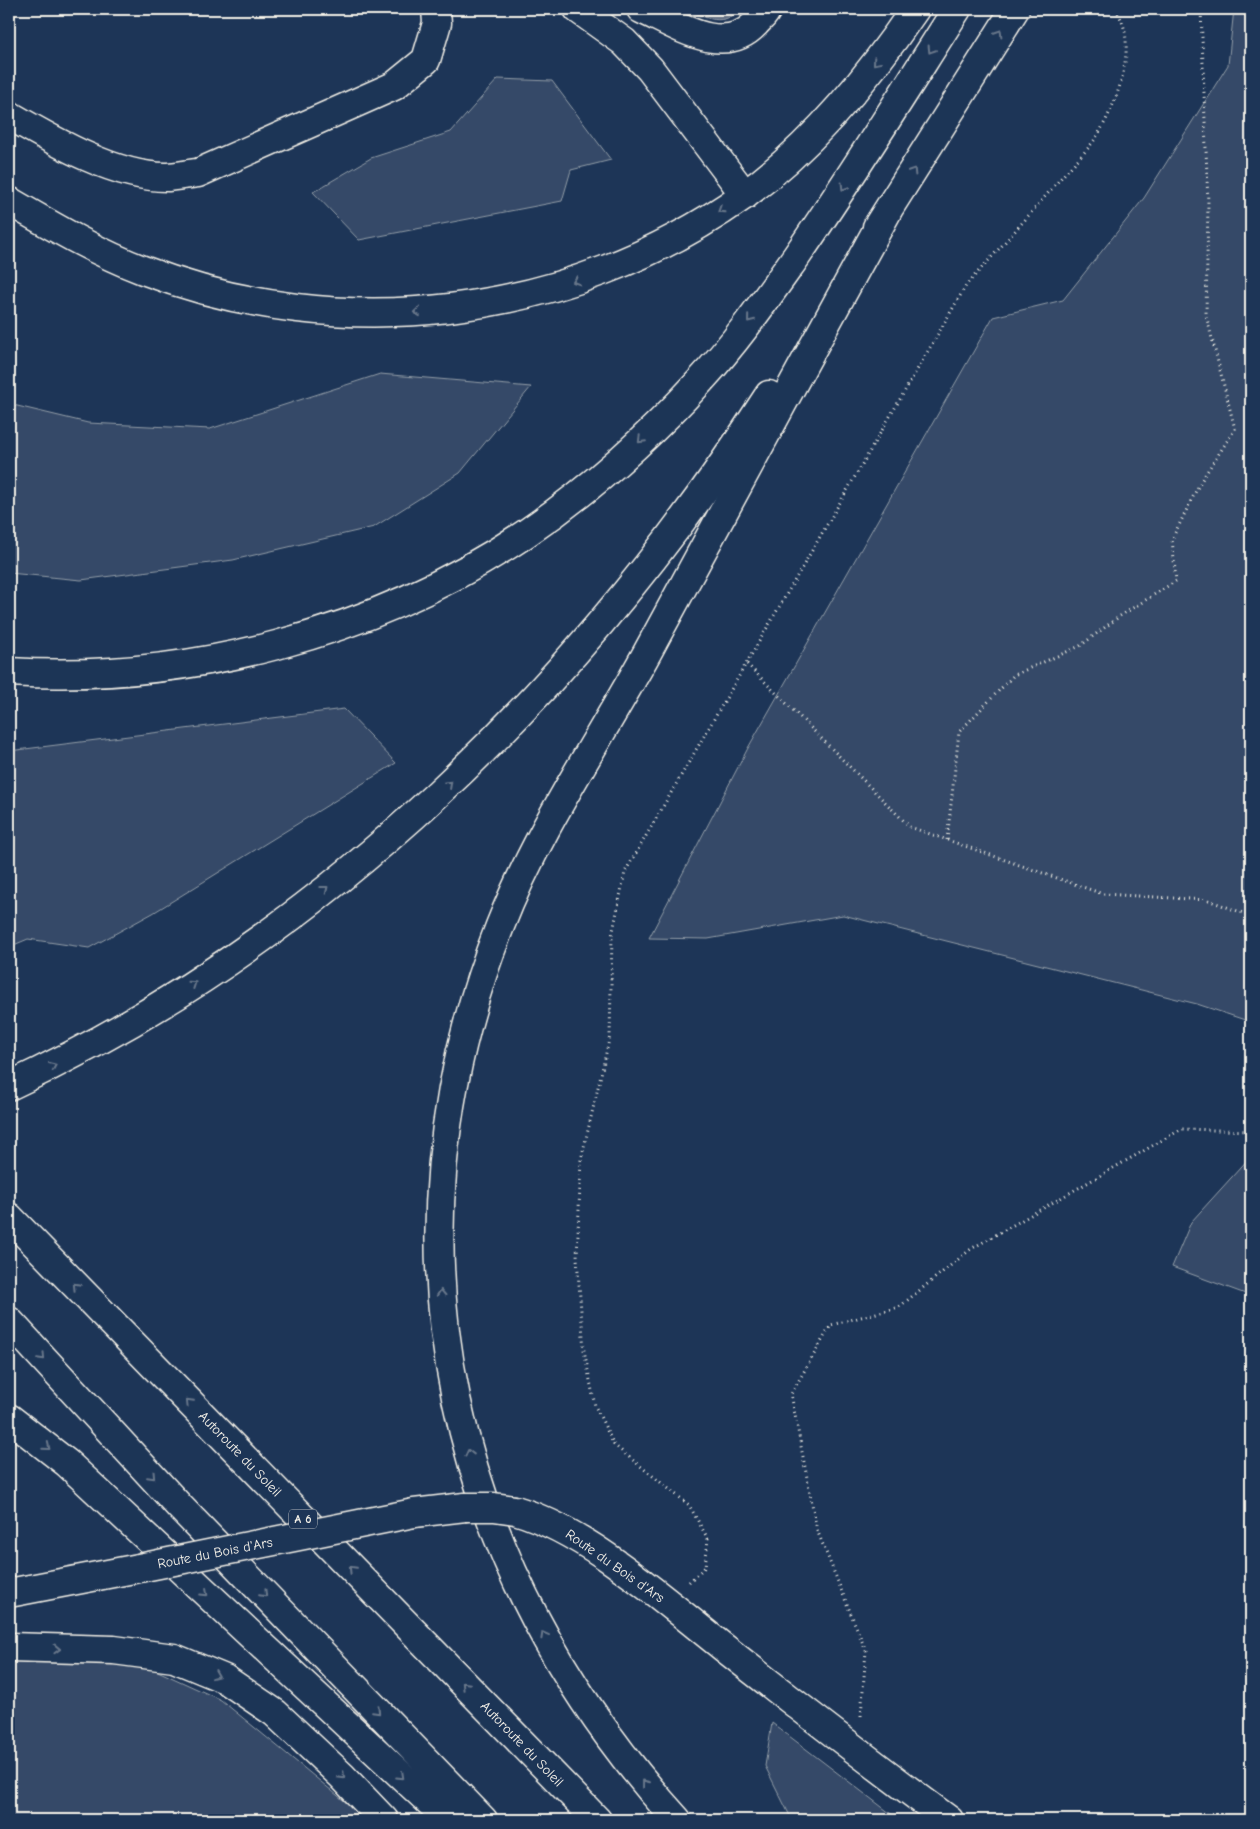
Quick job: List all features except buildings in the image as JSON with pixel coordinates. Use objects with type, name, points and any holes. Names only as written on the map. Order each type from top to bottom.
[{"type":"main road","points":[[9,115],[65,147],[128,171],[166,177],[198,173],[394,86],[426,60],[437,23],[436,9]]},
{"type":"main road","points":[[578,9],[624,42],[650,69],[744,195]]},
{"type":"main road","points":[[642,9],[706,38],[726,38],[748,32],[767,9]]},
{"type":"main road","points":[[9,201],[96,248],[142,269],[186,284],[284,308],[344,312],[406,312],[479,305],[538,293],[584,278],[641,255],[697,226],[744,195],[792,156],[827,120],[888,48],[915,9]]},
{"type":"main road","points":[[9,672],[76,674],[136,670],[251,652],[364,617],[418,593],[524,535],[618,463],[702,379],[765,301],[835,201],[957,9]]},
{"type":"main road","points":[[9,1086],[71,1057],[156,1010],[259,940],[364,859],[451,782],[539,694],[609,614],[682,520],[755,417],[1015,9]]},
{"type":"main road","points":[[677,1820],[596,1720],[557,1660],[529,1608],[500,1547],[476,1477],[452,1374],[442,1310],[439,1218],[448,1119],[462,1042],[483,973],[501,922],[521,880],[571,782],[639,668],[887,212]]},
{"type":"main road","name":"Autoroute du Soleil","points":[[9,1217],[597,1820]]},
{"type":"main road","points":[[9,1321],[180,1507],[483,1820]]},
{"type":"main road","points":[[9,1418],[67,1462],[449,1820]]},
{"type":"main road","name":"Route du Bois d'Ars","points":[[9,1593],[414,1512],[494,1506],[515,1510],[538,1517],[591,1546],[667,1603],[858,1754],[950,1820]]},
{"type":"main road","points":[[9,1647],[114,1650],[174,1658],[225,1679],[275,1713],[342,1776],[384,1820]]},
{"type":"path","points":[[667,1603],[705,1567],[708,1538],[689,1505],[614,1445],[595,1406],[584,1350],[577,1258],[582,1160],[610,1036],[612,936],[625,872],[967,284],[1028,218],[1100,132],[1122,80],[1127,45],[1121,17],[1114,9]]},
{"type":"path","points":[[947,840],[959,732],[1014,675],[1080,646],[1120,616],[1176,582],[1172,539],[1201,480],[1235,429],[1206,314],[1208,204],[1201,9]]},
{"type":"path","points":[[747,664],[910,826],[1103,894],[1208,900],[1251,916]]},
{"type":"path","points":[[858,1754],[866,1651],[817,1530],[791,1394],[831,1325],[899,1307],[971,1249],[1182,1129],[1251,1131]]},
{"type":"shaded area","points":[[687,9],[740,9],[728,18],[715,20]]},
{"type":"shaded area","points":[[1234,9],[1251,9],[1251,1022],[1197,1004],[843,915],[708,939],[649,938],[748,748],[993,317],[1063,300],[1144,198],[1228,65]]},
{"type":"shaded area","points":[[498,79],[552,81],[611,160],[571,170],[562,201],[359,240],[313,192],[371,158],[451,132]]},
{"type":"shaded area","points":[[380,374],[531,387],[460,473],[374,527],[233,560],[81,580],[9,573],[9,404],[88,423],[210,429]]},
{"type":"shaded area","points":[[344,709],[396,763],[153,913],[89,948],[28,939],[9,947],[9,751]]},
{"type":"shaded area","points":[[1251,1156],[1251,1296],[1172,1267],[1191,1222]]},
{"type":"shaded area","points":[[9,1658],[149,1667],[221,1700],[354,1809],[364,1820],[9,1820]]},
{"type":"shaded area","points":[[772,1723],[899,1820],[792,1820],[765,1766]]}]
